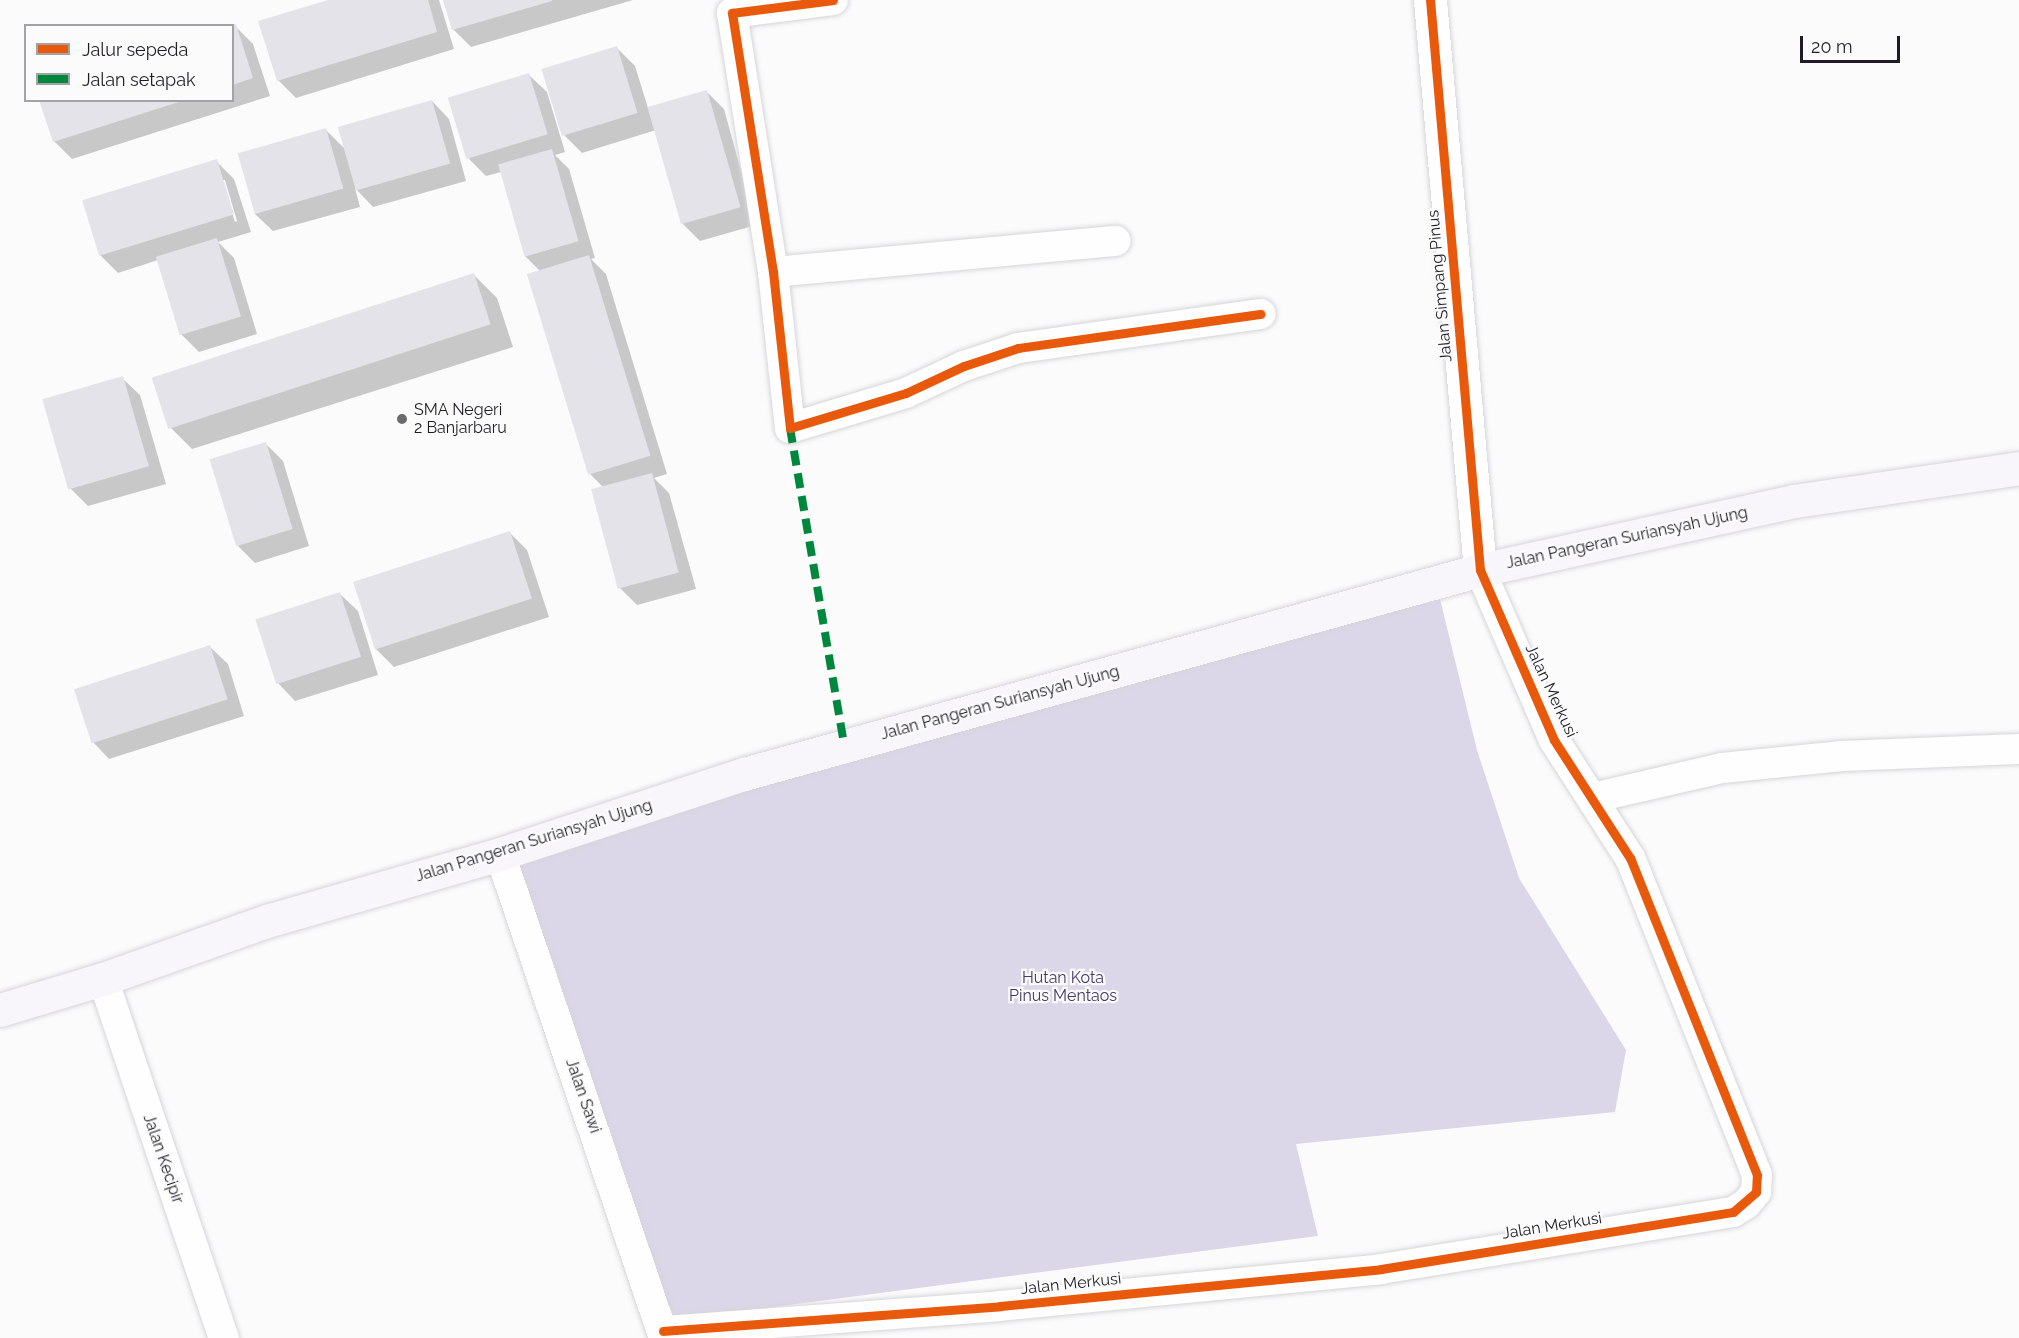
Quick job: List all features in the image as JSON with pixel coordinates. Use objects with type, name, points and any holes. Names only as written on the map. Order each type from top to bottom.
[{"type":"main road","name":"Jalan Pangeran Suriansyah Ujung","points":[[0,1010],[103,979],[270,920],[500,854],[844,745],[1480,570],[1794,501],[2019,468]]},
{"type":"street","points":[[833,0],[732,13],[773,272],[790,428],[906,393],[964,366],[1018,348],[1261,314]]},
{"type":"street","name":"Jalan Simpang Pinus","points":[[1430,0],[1480,570]]},
{"type":"street","points":[[773,272],[1116,241]]},
{"type":"street","name":"Jalan Merkusi","points":[[664,1334],[1000,1306],[1380,1269],[1733,1212],[1746,1204],[1756,1192],[1757,1175],[1630,858],[1554,740],[1480,570]]},
{"type":"street","points":[[1592,798],[1722,768],[1842,756],[2019,749]]},
{"type":"street","name":"Jalan Sawi","points":[[500,854],[664,1334]]},
{"type":"street","name":"Jalan Kecipir","points":[[103,979],[224,1338]]},
{"type":"green space","name":"Hutan Kota Pinus Mentaos","points":[[1440,599],[1477,750],[1519,878],[1626,1050],[1615,1112],[1296,1144],[1318,1236],[666,1321],[512,863],[846,756]]},
{"type":"building","points":[[328,0],[428,0],[437,32],[277,81],[258,21]]},
{"type":"building","points":[[443,0],[552,0],[552,1],[452,30]]},
{"type":"building","points":[[234,24],[236,24],[253,78],[234,84]]},
{"type":"building","points":[[617,46],[637,113],[562,136],[541,69]]},
{"type":"building","points":[[529,73],[548,134],[466,159],[448,98]]},
{"type":"building","points":[[707,90],[741,207],[681,224],[647,107]]},
{"type":"building","points":[[432,100],[450,163],[356,190],[338,127]]},
{"type":"building","points":[[40,102],[179,102],[53,142]]},
{"type":"building","points":[[326,128],[343,189],[255,214],[238,153]]},
{"type":"building","points":[[552,149],[578,241],[525,257],[498,164]]},
{"type":"building","points":[[217,159],[234,214],[99,256],[82,200]]},
{"type":"building","points":[[217,238],[241,316],[180,335],[156,257]]},
{"type":"building","points":[[589,255],[650,456],[588,475],[527,274]]},
{"type":"building","points":[[474,273],[491,324],[168,429],[152,378]]},
{"type":"building","points":[[123,376],[149,466],[68,490],[42,399]]},
{"type":"building","points":[[266,442],[293,529],[236,546],[210,459]]},
{"type":"building","points":[[652,473],[679,572],[618,589],[591,489]]},
{"type":"building","points":[[510,531],[532,599],[375,650],[353,582]]},
{"type":"building","points":[[340,592],[361,657],[276,684],[255,620]]},
{"type":"building","points":[[210,645],[228,699],[92,743],[74,689]]},
{"type":"marked path","points":[[790,428],[844,745]]},
{"type":"cycle path","points":[[833,0],[732,13],[773,272],[790,428],[906,393],[964,366],[1018,348],[1261,314]]},
{"type":"cycle path","points":[[663,1331],[1000,1306],[1381,1269],[1733,1212],[1756,1192],[1757,1175],[1630,858],[1554,740],[1480,570],[1430,0]]},
{"type":"place","name":"SMA Negeri 2 Banjarbaru","points":[[402,419]]}]
